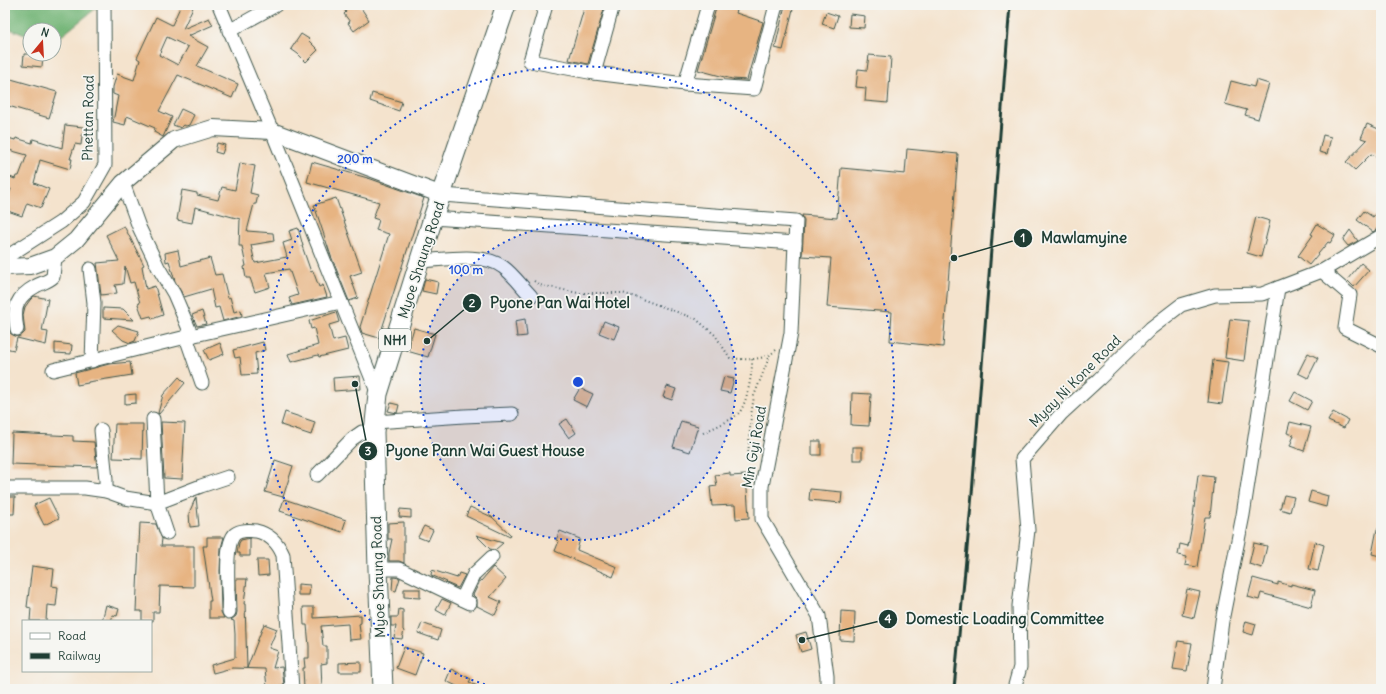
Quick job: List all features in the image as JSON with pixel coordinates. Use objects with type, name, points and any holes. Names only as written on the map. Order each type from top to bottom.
[{"type":"highway","name":"Myoe Shaung Road","points":[[383,689],[378,569],[375,427],[378,394],[433,218],[506,5]]},
{"type":"main road","points":[[5,267],[30,266],[55,256],[76,240],[123,183],[174,140],[213,128],[272,131],[442,195]]},
{"type":"street","name":"Phettan Road","points":[[5,258],[61,222],[84,202],[105,165],[104,5]]},
{"type":"street","points":[[219,5],[272,131],[378,394]]},
{"type":"street","points":[[229,31],[276,5]]},
{"type":"street","points":[[546,5],[530,61],[594,73],[685,84],[754,89],[776,5]]},
{"type":"street","points":[[594,73],[613,5]]},
{"type":"street","points":[[685,84],[708,5]]},
{"type":"street","points":[[123,183],[139,227],[158,267],[174,294],[189,337],[202,383]]},
{"type":"street","name":"Min Gyi Road","points":[[442,195],[796,220],[791,333],[762,486],[762,519],[819,616],[828,676],[827,689]]},
{"type":"street","points":[[433,218],[795,243]]},
{"type":"street","name":"Myay Ni Kone Road","points":[[1014,689],[1020,667],[1019,606],[1028,530],[1022,459],[1061,414],[1151,328],[1181,304],[1215,295],[1262,294],[1322,271],[1381,236]]},
{"type":"street","points":[[17,329],[15,316],[17,302],[27,292],[53,276],[55,256]]},
{"type":"street","points":[[420,261],[472,258],[490,260],[503,267],[531,296]]},
{"type":"street","points":[[90,269],[94,303],[92,361]]},
{"type":"street","points":[[1322,271],[1350,295],[1345,328],[1381,346]]},
{"type":"street","points":[[1213,689],[1222,621],[1243,515],[1278,288]]},
{"type":"street","points":[[53,370],[341,302]]},
{"type":"street","points":[[317,475],[352,439],[362,432],[375,427],[464,416],[512,414]]},
{"type":"street","points":[[153,419],[157,503],[167,533]]},
{"type":"street","points":[[101,430],[106,491]]},
{"type":"street","points":[[5,488],[85,488],[106,491],[125,498],[157,503],[228,477]]},
{"type":"street","points":[[229,612],[228,563],[232,540],[235,534],[239,532],[245,530],[256,531],[275,542],[283,554],[292,689]]},
{"type":"street","points":[[378,569],[399,569],[466,601],[474,574],[492,557]]},
{"type":"path","points":[[530,280],[540,285],[578,293],[622,293],[639,298],[696,319],[715,335],[730,358],[747,360],[770,355]]},
{"type":"path","points":[[748,456],[754,396],[770,355],[791,333]]},
{"type":"path","points":[[703,432],[722,424],[739,412],[748,390],[753,365],[752,359]]},
{"type":"green space","points":[[5,5],[100,5],[62,36],[62,22],[22,22],[22,34],[5,27]]},
{"type":"building","points":[[181,5],[194,5],[183,29],[209,18],[213,25],[188,36],[208,47],[197,66],[238,84],[232,98],[178,75],[159,111],[172,117],[163,137],[154,132],[155,128],[127,116],[125,125],[113,122],[118,96],[113,94],[113,87],[117,74],[134,80],[140,60],[137,58],[156,17],[172,25]],"holes":[[[167,37],[188,47],[178,65],[159,55]]]},
{"type":"building","points":[[341,5],[359,5],[369,20],[354,31],[348,23],[350,22],[344,14],[346,12]]},
{"type":"building","points":[[585,5],[604,9],[588,64],[569,60]]},
{"type":"building","points":[[717,5],[739,5],[736,13],[763,22],[747,80],[732,79],[698,70]]},
{"type":"building","points":[[785,5],[794,5],[783,50],[775,48]]},
{"type":"building","points":[[826,12],[838,16],[834,28],[822,24]]},
{"type":"building","points":[[850,14],[865,16],[864,28],[849,27]]},
{"type":"building","points":[[301,34],[309,39],[308,40],[318,50],[306,62],[291,49]]},
{"type":"building","points":[[869,55],[891,57],[888,103],[865,101],[866,88],[856,87],[858,69],[867,70]]},
{"type":"building","points":[[23,62],[42,62],[42,67],[23,65]]},
{"type":"building","points":[[11,79],[57,92],[49,118],[5,105]]},
{"type":"building","points":[[1256,80],[1269,84],[1258,119],[1245,115],[1247,110],[1225,104],[1231,81],[1254,87]]},
{"type":"building","points":[[372,93],[402,102],[399,111],[370,101]]},
{"type":"building","points":[[181,109],[194,115],[189,125],[184,125],[181,128],[173,125]]},
{"type":"building","points":[[1367,124],[1381,130],[1381,158],[1371,154],[1355,170],[1346,162],[1367,140],[1361,138]]},
{"type":"building","points":[[65,125],[83,127],[81,145],[75,144],[70,159],[72,159],[70,169],[40,160],[34,183],[49,189],[41,208],[27,203],[22,216],[5,210],[5,204],[11,189],[5,187],[5,175],[15,179],[16,176],[19,176],[27,155],[5,149],[5,137],[15,140],[16,138],[32,143],[33,139],[62,148]]},
{"type":"building","points":[[1323,135],[1331,137],[1327,154],[1319,152]]},
{"type":"building","points":[[217,143],[225,145],[222,154],[215,152]]},
{"type":"building","points":[[907,149],[958,154],[943,347],[890,341],[892,312],[827,307],[831,258],[802,256],[804,221],[802,215],[837,218],[841,168],[905,174]]},
{"type":"building","points":[[312,162],[371,179],[424,198],[379,338],[362,333],[360,327],[389,234],[376,230],[379,220],[373,218],[379,202],[307,182]]},
{"type":"building","points":[[240,163],[255,166],[250,193],[258,195],[247,231],[273,233],[274,241],[251,245],[255,263],[287,257],[283,243],[292,240],[289,231],[298,228],[302,246],[311,272],[313,271],[319,287],[323,285],[327,297],[292,305],[289,298],[298,295],[289,269],[266,273],[270,287],[255,292],[250,278],[246,278],[244,267],[246,266],[242,246],[239,246],[240,219],[195,207],[192,223],[177,220],[182,190],[218,200],[222,187],[235,190]]},
{"type":"building","points":[[336,198],[362,272],[350,276],[358,298],[349,301],[331,256],[314,205]]},
{"type":"building","points":[[1381,206],[1381,223],[1373,232],[1357,220],[1364,211],[1373,217]]},
{"type":"building","points":[[1256,217],[1270,221],[1261,257],[1247,253]]},
{"type":"building","points":[[1317,224],[1335,235],[1330,243],[1328,242],[1309,265],[1298,256],[1313,235],[1311,234]]},
{"type":"building","points":[[124,226],[144,265],[142,266],[146,289],[155,286],[163,315],[152,319],[151,316],[143,318],[138,304],[140,303],[134,282],[130,283],[125,266],[123,284],[115,285],[117,293],[101,295],[97,263],[119,261],[106,235]]},
{"type":"building","points":[[1350,230],[1358,241],[1348,246],[1343,240]]},
{"type":"building","points":[[178,250],[181,266],[210,258],[215,275],[222,274],[228,298],[230,297],[234,312],[241,310],[242,316],[223,321],[219,307],[215,308],[211,289],[184,297],[175,281],[169,261],[166,262],[165,253]]},
{"type":"building","points":[[1361,263],[1369,270],[1354,287],[1347,280]]},
{"type":"building","points":[[425,279],[438,282],[436,294],[422,291]]},
{"type":"building","points":[[34,296],[48,299],[42,331],[48,332],[46,345],[17,338],[14,350],[5,348],[5,301],[10,302],[7,314],[9,331],[11,334],[18,337],[25,332],[23,315],[25,307]]},
{"type":"building","points":[[103,308],[123,309],[134,320],[103,318]]},
{"type":"building","points":[[202,311],[206,324],[197,326],[192,315]]},
{"type":"building","points":[[336,312],[339,322],[329,325],[333,341],[345,338],[348,350],[319,357],[318,355],[291,362],[288,354],[318,345],[314,328],[311,329],[309,321]]},
{"type":"building","points":[[525,319],[527,336],[517,337],[515,321]]},
{"type":"building","points":[[1230,319],[1249,321],[1244,361],[1225,358]]},
{"type":"building","points":[[604,321],[619,327],[614,339],[599,333]]},
{"type":"building","points":[[118,325],[139,331],[135,341],[130,343],[123,340],[112,330]]},
{"type":"building","points":[[414,328],[435,334],[428,357],[407,351]]},
{"type":"building","points":[[263,342],[265,350],[255,353],[257,374],[242,375],[240,357],[235,358],[233,350]]},
{"type":"building","points":[[55,343],[72,345],[71,354],[55,353]]},
{"type":"building","points":[[220,343],[224,354],[209,360],[204,350]]},
{"type":"building","points":[[1308,353],[1318,358],[1308,378],[1298,373]]},
{"type":"building","points":[[1213,360],[1228,362],[1222,404],[1208,402]]},
{"type":"building","points":[[130,362],[132,375],[77,385],[75,373],[109,364]]},
{"type":"building","points":[[360,376],[361,389],[334,391],[333,378]]},
{"type":"building","points":[[179,377],[185,383],[159,414],[163,395]]},
{"type":"building","points":[[724,377],[734,379],[730,393],[720,391]]},
{"type":"building","points":[[667,386],[676,389],[672,400],[663,397]]},
{"type":"building","points":[[580,388],[593,394],[587,407],[573,400]]},
{"type":"building","points":[[1295,392],[1312,401],[1307,410],[1290,401]]},
{"type":"building","points":[[852,393],[871,394],[869,426],[851,425]]},
{"type":"building","points":[[136,394],[136,403],[125,404],[125,395]]},
{"type":"building","points":[[391,403],[399,405],[397,413],[388,411]]},
{"type":"building","points":[[285,412],[315,422],[311,435],[281,425]]},
{"type":"building","points":[[1333,412],[1348,420],[1344,428],[1328,421]]},
{"type":"building","points":[[567,419],[576,433],[569,438],[559,424]]},
{"type":"building","points":[[681,421],[698,426],[690,452],[673,447]]},
{"type":"building","points":[[161,422],[185,423],[182,479],[164,478]]},
{"type":"building","points":[[1290,422],[1311,427],[1304,451],[1290,446],[1294,435],[1287,433]]},
{"type":"building","points":[[115,424],[143,424],[142,459],[113,458]]},
{"type":"building","points":[[12,433],[73,436],[73,441],[94,442],[97,467],[11,464]]},
{"type":"building","points":[[812,441],[821,441],[821,455],[812,455]]},
{"type":"building","points":[[853,447],[862,447],[862,460],[853,460]]},
{"type":"building","points":[[275,460],[293,466],[283,497],[265,492]]},
{"type":"building","points":[[730,473],[730,476],[746,475],[749,518],[736,519],[735,505],[712,506],[710,487],[717,486],[715,475]]},
{"type":"building","points":[[1198,475],[1214,477],[1210,517],[1205,517],[1197,567],[1185,565],[1187,557],[1178,555],[1180,544],[1188,546]]},
{"type":"building","points":[[810,489],[842,492],[841,503],[809,500]]},
{"type":"building","points":[[1311,491],[1328,496],[1326,507],[1308,502]]},
{"type":"building","points":[[1284,495],[1294,497],[1290,512],[1280,509]]},
{"type":"building","points":[[5,497],[15,497],[14,514],[5,514]]},
{"type":"building","points":[[196,497],[199,526],[190,527],[189,513]]},
{"type":"building","points":[[49,498],[59,518],[44,525],[34,505]]},
{"type":"building","points":[[284,499],[346,520],[342,532],[280,511]]},
{"type":"building","points":[[470,507],[492,517],[511,535],[510,537],[466,516]]},
{"type":"building","points":[[400,509],[411,510],[411,518],[399,517]]},
{"type":"building","points":[[404,522],[404,563],[399,561],[389,561],[392,539],[388,539],[388,523]]},
{"type":"building","points":[[140,523],[156,524],[162,539],[161,546],[194,546],[194,587],[160,586],[159,612],[153,612],[153,621],[142,620],[142,611],[136,611]]},
{"type":"building","points":[[424,526],[433,530],[428,541],[418,537]]},
{"type":"building","points":[[1377,529],[1381,529],[1380,556],[1372,554]]},
{"type":"building","points":[[560,531],[580,539],[577,550],[617,567],[613,577],[555,551],[559,541],[556,540]]},
{"type":"building","points":[[476,535],[503,543],[495,550],[490,549]]},
{"type":"building","points":[[207,537],[224,537],[221,548],[220,571],[221,612],[224,618],[209,618],[209,601],[211,601],[203,546],[207,546]]},
{"type":"building","points":[[250,538],[250,556],[240,556],[240,553],[237,553],[239,543],[241,540]]},
{"type":"building","points":[[1315,542],[1324,545],[1318,571],[1309,569]]},
{"type":"building","points":[[1254,543],[1267,546],[1262,568],[1249,564]]},
{"type":"building","points":[[257,560],[268,560],[269,575],[258,576]]},
{"type":"building","points":[[32,566],[54,569],[52,586],[58,587],[56,606],[47,605],[46,620],[30,620],[31,608],[27,607]]},
{"type":"building","points":[[493,567],[506,579],[490,597],[501,602],[495,615],[477,606],[477,599],[473,595],[480,581]]},
{"type":"building","points":[[432,570],[457,578],[459,573],[465,575],[458,588],[431,575]]},
{"type":"building","points":[[393,577],[400,578],[396,591],[392,590]]},
{"type":"building","points":[[1253,578],[1278,585],[1278,582],[1315,590],[1311,607],[1261,593],[1259,600],[1248,597]]},
{"type":"building","points":[[236,579],[247,579],[244,604],[247,668],[264,624],[277,629],[269,648],[278,651],[273,668],[282,667],[284,685],[267,687],[265,669],[232,668],[213,673],[211,665],[235,658],[234,621],[231,620],[236,616],[237,612]]},
{"type":"building","points":[[298,584],[310,585],[309,595],[298,595]]},
{"type":"building","points":[[404,589],[420,589],[420,598],[404,597]]},
{"type":"building","points":[[1187,589],[1200,592],[1194,618],[1182,615]]},
{"type":"building","points":[[442,599],[451,603],[445,615],[436,610]]},
{"type":"building","points":[[106,605],[119,609],[117,616],[113,615],[111,620],[102,620]]},
{"type":"building","points":[[303,607],[314,607],[314,618],[361,615],[361,623],[359,624],[361,639],[349,640],[348,624],[321,626],[323,646],[327,646],[327,663],[321,664],[322,689],[304,689],[304,658],[309,658],[309,646],[307,625],[304,625]]},
{"type":"building","points":[[399,609],[403,610],[404,631],[402,639],[394,638],[396,626],[391,626],[391,617],[398,617]]},
{"type":"building","points":[[841,611],[855,612],[854,641],[840,640]]},
{"type":"building","points":[[1246,621],[1256,624],[1253,635],[1243,632]]},
{"type":"building","points":[[422,623],[441,630],[438,640],[418,633]]},
{"type":"building","points":[[806,632],[811,649],[801,652],[796,635]]},
{"type":"building","points":[[1178,641],[1192,643],[1187,671],[1173,669]]},
{"type":"building","points":[[404,647],[423,653],[415,675],[396,668]]},
{"type":"building","points":[[361,662],[361,672],[339,672],[339,663]]},
{"type":"building","points":[[451,669],[471,679],[469,682],[483,689],[463,689],[446,681]]},
{"type":"railway","points":[[954,689],[972,494],[1010,5]]},
{"type":"place","name":"Mawlamyine","points":[[954,258]]},
{"type":"place","name":"Pyone Pan Wai Hotel","points":[[427,341]]},
{"type":"place","name":"Pyone Pann Wai Guest House","points":[[355,384]]},
{"type":"place","name":"Domestic Loading Committee","points":[[802,640]]}]
